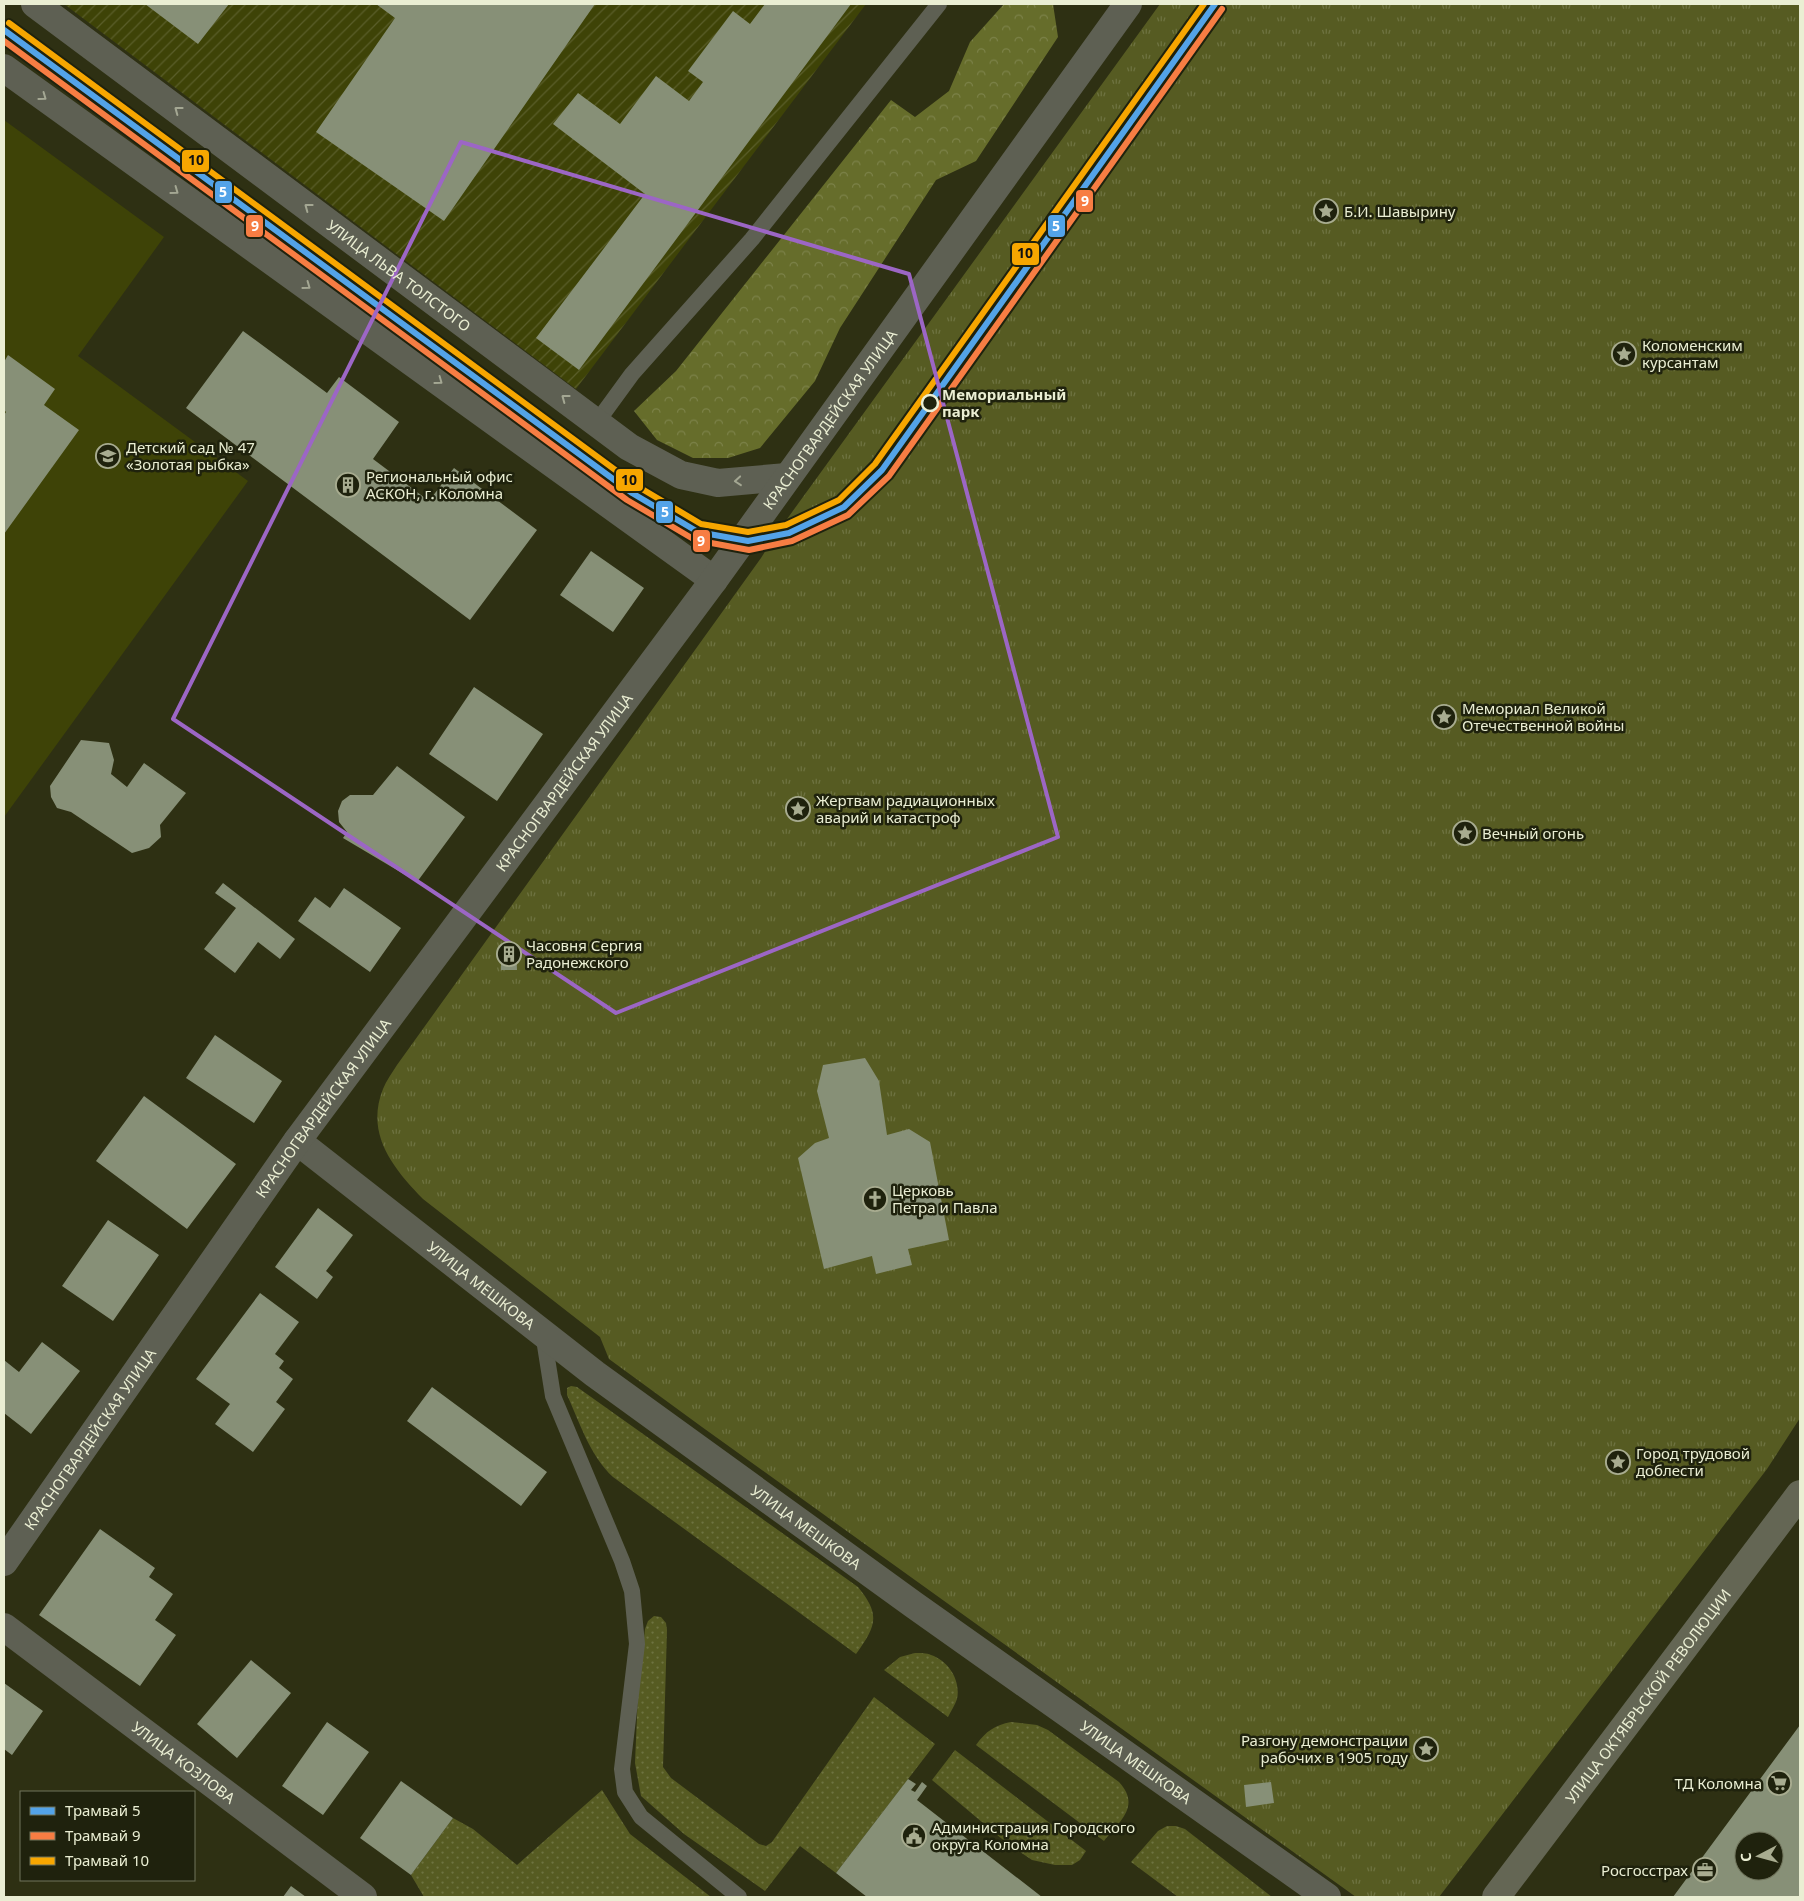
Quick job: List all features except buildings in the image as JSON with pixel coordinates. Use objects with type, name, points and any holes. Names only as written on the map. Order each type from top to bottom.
[{"type":"main road","name":"УЛИЦА ОКТЯБРЬСКОЙ РЕВОЛЮЦИИ","points":[[1496,1897],[1800,1494]]},
{"type":"street","name":"УЛИЦА ЛЬВА ТОЛСТОГО","points":[[35,4],[629,447],[681,475],[718,483],[786,477]]},
{"type":"street","name":"КРАСНОГВАРДЕЙСКАЯ УЛИЦА","points":[[4,1562],[297,1141],[714,580],[786,477],[1128,4]]},
{"type":"street","points":[[4,68],[714,580]]},
{"type":"street","name":"УЛИЦА МЕШКОВА","points":[[297,1141],[603,1380],[914,1605],[1327,1897]]},
{"type":"street","name":"УЛИЦА КОЗЛОВА","points":[[4,1627],[362,1897]]},
{"type":"lane","points":[[597,422],[632,374],[752,239],[939,4]]},
{"type":"lane","points":[[543,1333],[553,1396],[622,1561],[632,1591],[637,1644],[622,1769],[625,1792],[641,1817],[739,1897]]},
{"type":"highlighted area","points":[[461,142],[909,274],[1058,837],[616,1013],[173,719]]},
{"type":"shaded area","points":[[64,4],[866,4],[576,389]]},
{"type":"shaded area","name":"Детский сад № 47 «Золотая рыбка»","points":[[4,120],[164,237],[78,356],[248,481],[4,817]]},
{"type":"green space","points":[[1004,4],[1053,4],[1058,37],[976,161],[936,180],[840,328],[815,381],[760,448],[728,458],[693,458],[657,440],[634,411],[676,371],[891,100],[915,117],[949,91],[970,42]]},
{"type":"green space","name":"Мемориальный парк","points":[[1160,4],[1800,4],[1800,1418],[1767,1469],[1439,1897],[1356,1897],[702,1427],[609,1359],[600,1337],[423,1199],[392,1162],[385,1149],[377,1121],[378,1105],[383,1089],[397,1065],[761,558],[774,537]]},
{"type":"green space","points":[[571,1386],[577,1387],[858,1587],[870,1605],[873,1620],[868,1636],[856,1654],[613,1477],[598,1459],[581,1428],[567,1395],[567,1388]]},
{"type":"green space","points":[[654,1616],[661,1617],[666,1623],[667,1630],[663,1767],[671,1778],[759,1844],[766,1846],[772,1842],[874,1697],[935,1744],[836,1873],[800,1846],[765,1891],[684,1834],[641,1796],[635,1763],[638,1692],[645,1629],[648,1621]]},
{"type":"green space","points":[[915,1653],[928,1654],[937,1658],[952,1672],[958,1692],[957,1699],[948,1717],[884,1670],[900,1657]]},
{"type":"green space","points":[[1011,1722],[1037,1725],[1048,1730],[1119,1782],[1128,1799],[1128,1806],[1122,1820],[1104,1841],[976,1745],[991,1729]]},
{"type":"green space","points":[[955,1750],[1086,1851],[1080,1860],[1072,1865],[1055,1865],[1032,1860],[1008,1844],[932,1780]]},
{"type":"green space","points":[[602,1790],[630,1834],[711,1897],[424,1897],[411,1875],[453,1818],[473,1829],[517,1865]]},
{"type":"green space","points":[[1167,1826],[1185,1829],[1272,1897],[1178,1897],[1131,1862],[1158,1831]]},
{"type":"tram line","name":"10","points":[[9,23],[637,486],[701,524],[748,532],[786,525],[839,500],[875,464],[1204,4]]},
{"type":"tram line","name":"5","points":[[4,30],[632,493],[698,532],[748,541],[789,533],[844,507],[882,470],[1215,4]]},
{"type":"tram line","name":"9","points":[[4,41],[627,500],[695,540],[749,550],[792,541],[848,515],[889,476],[1222,9]]},
{"type":"place","name":"Б.И. Шавырину","points":[[1326,211]]},
{"type":"place","name":"Коломенским курсантам","points":[[1624,354]]},
{"type":"place","name":"Мемориальный парк","points":[[930,403]]},
{"type":"place","name":"Детский сад № 47 «Золотая рыбка»","points":[[108,456]]},
{"type":"place","name":"Региональный офис АСКОН, г. Коломна","points":[[348,485]]},
{"type":"place","name":"Мемориал Великой Отечественной войны","points":[[1444,717]]},
{"type":"place","name":"Жертвам радиационных аварий и катастроф","points":[[798,809]]},
{"type":"place","name":"Вечный огонь","points":[[1465,833]]},
{"type":"place","name":"Часовня Сергия Радонежского","points":[[509,954]]},
{"type":"place","name":"Церковь Петра и Павла","points":[[875,1199]]},
{"type":"place","name":"Город трудовой доблести","points":[[1618,1462]]},
{"type":"place","name":"Разгону демонстрации рабочих в 1905 году","points":[[1426,1749]]},
{"type":"place","name":"ТД Коломна","points":[[1779,1783]]},
{"type":"place","name":"Администрация Городского округа Коломна","points":[[914,1836]]},
{"type":"place","name":"Росгосстрах","points":[[1705,1870]]}]
